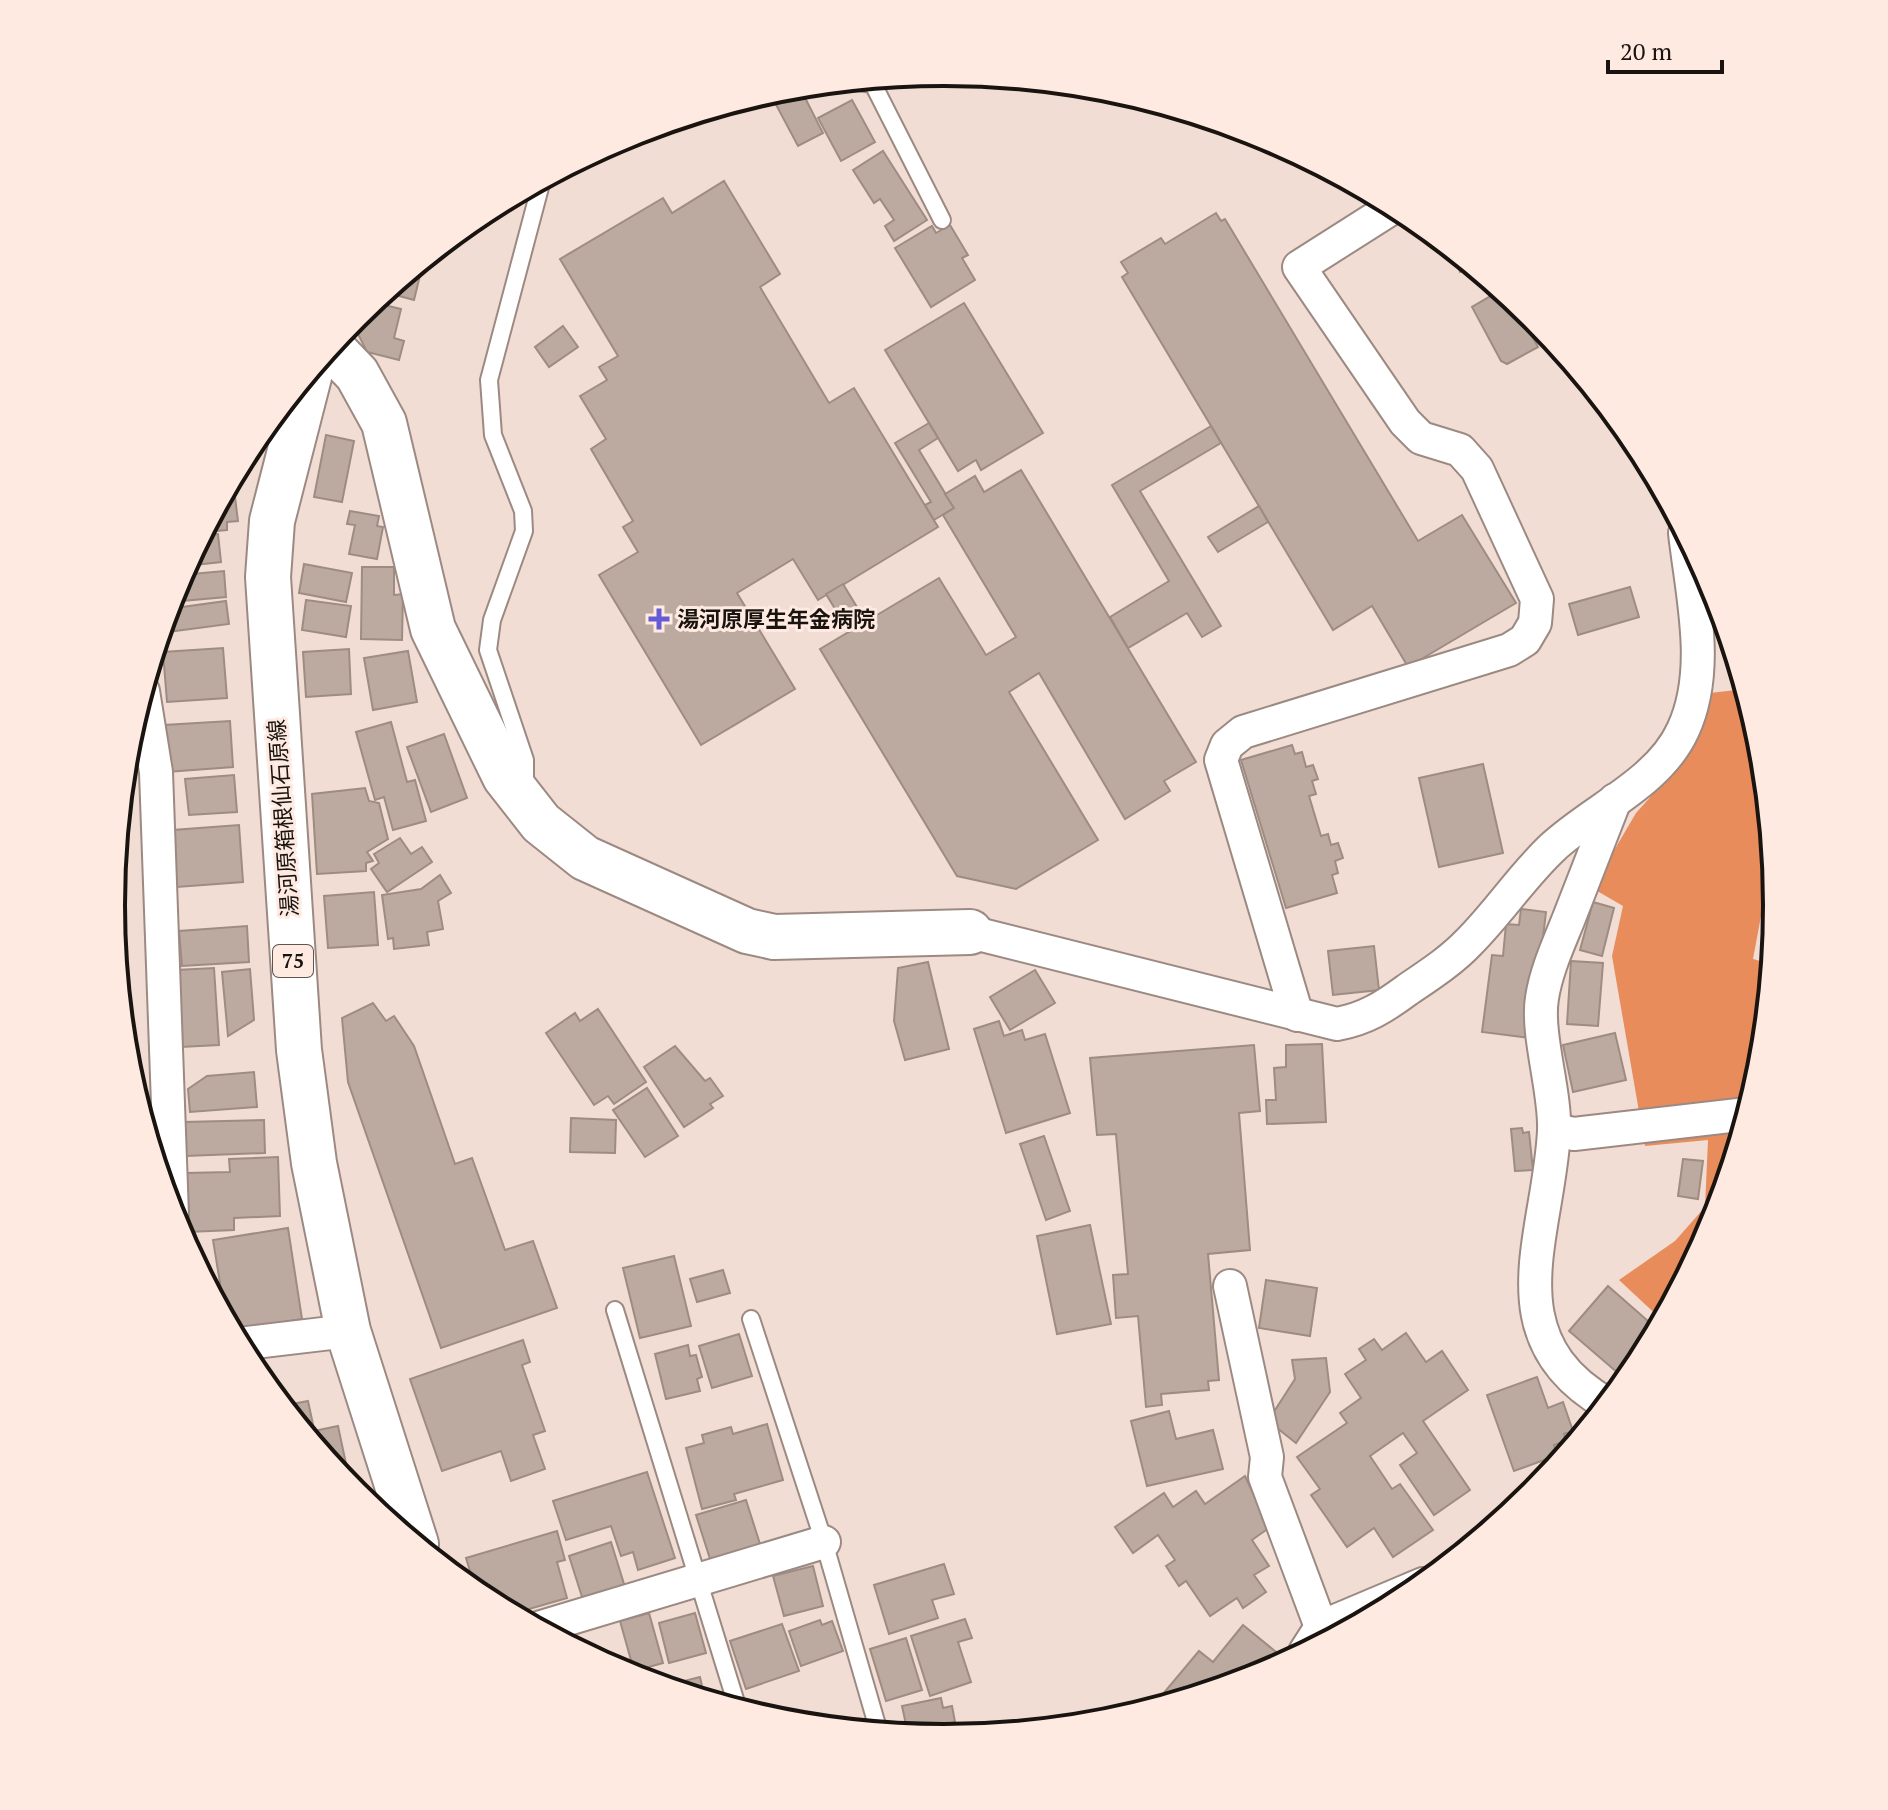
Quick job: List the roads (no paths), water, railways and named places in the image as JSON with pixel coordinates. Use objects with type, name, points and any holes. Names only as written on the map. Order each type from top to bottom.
[{"type":"main road","points":[[338,354],[357,374],[384,423],[433,629],[505,777],[541,823],[585,858],[747,931],[774,937],[970,932]]},
{"type":"main road","name":"湯河原箱根仙石原線","points":[[305,393],[272,521],[268,577],[299,1050],[314,1163],[348,1331],[410,1526]]},
{"type":"street","points":[[1297,1015],[1221,760],[1227,745],[1243,732],[1509,650],[1525,640],[1535,623],[1537,599],[1477,469],[1460,450],[1421,438],[1405,422],[1299,267],[1383,214]]},
{"type":"street","points":[[970,932],[1337,1024],[1373,1014],[1445,964],[1471,941],[1505,897],[1554,846],[1659,765],[1683,731],[1695,693],[1698,654],[1688,564]]},
{"type":"street","points":[[147,718],[156,772],[171,1175]]},
{"type":"street","points":[[1598,1399],[1577,1387],[1553,1352],[1535,1315],[1535,1256],[1554,1130],[1541,1000],[1557,948],[1616,798]]},
{"type":"street","points":[[1554,1130],[1574,1134],[1735,1115]]},
{"type":"street","points":[[1230,1286],[1267,1457],[1265,1477],[1312,1637]]},
{"type":"street","points":[[252,1342],[348,1331]]},
{"type":"street","points":[[552,1624],[824,1542]]},
{"type":"lane","points":[[882,89],[942,220]]},
{"type":"lane","points":[[524,802],[525,760],[488,650],[492,620],[524,531],[523,511],[493,435],[489,380],[538,194]]},
{"type":"lane","points":[[615,1310],[734,1697]]},
{"type":"lane","points":[[751,1319],[824,1542],[876,1721]]},
{"type":"place","name":"湯河原厚生年金病院","points":[[659,619]]}]
